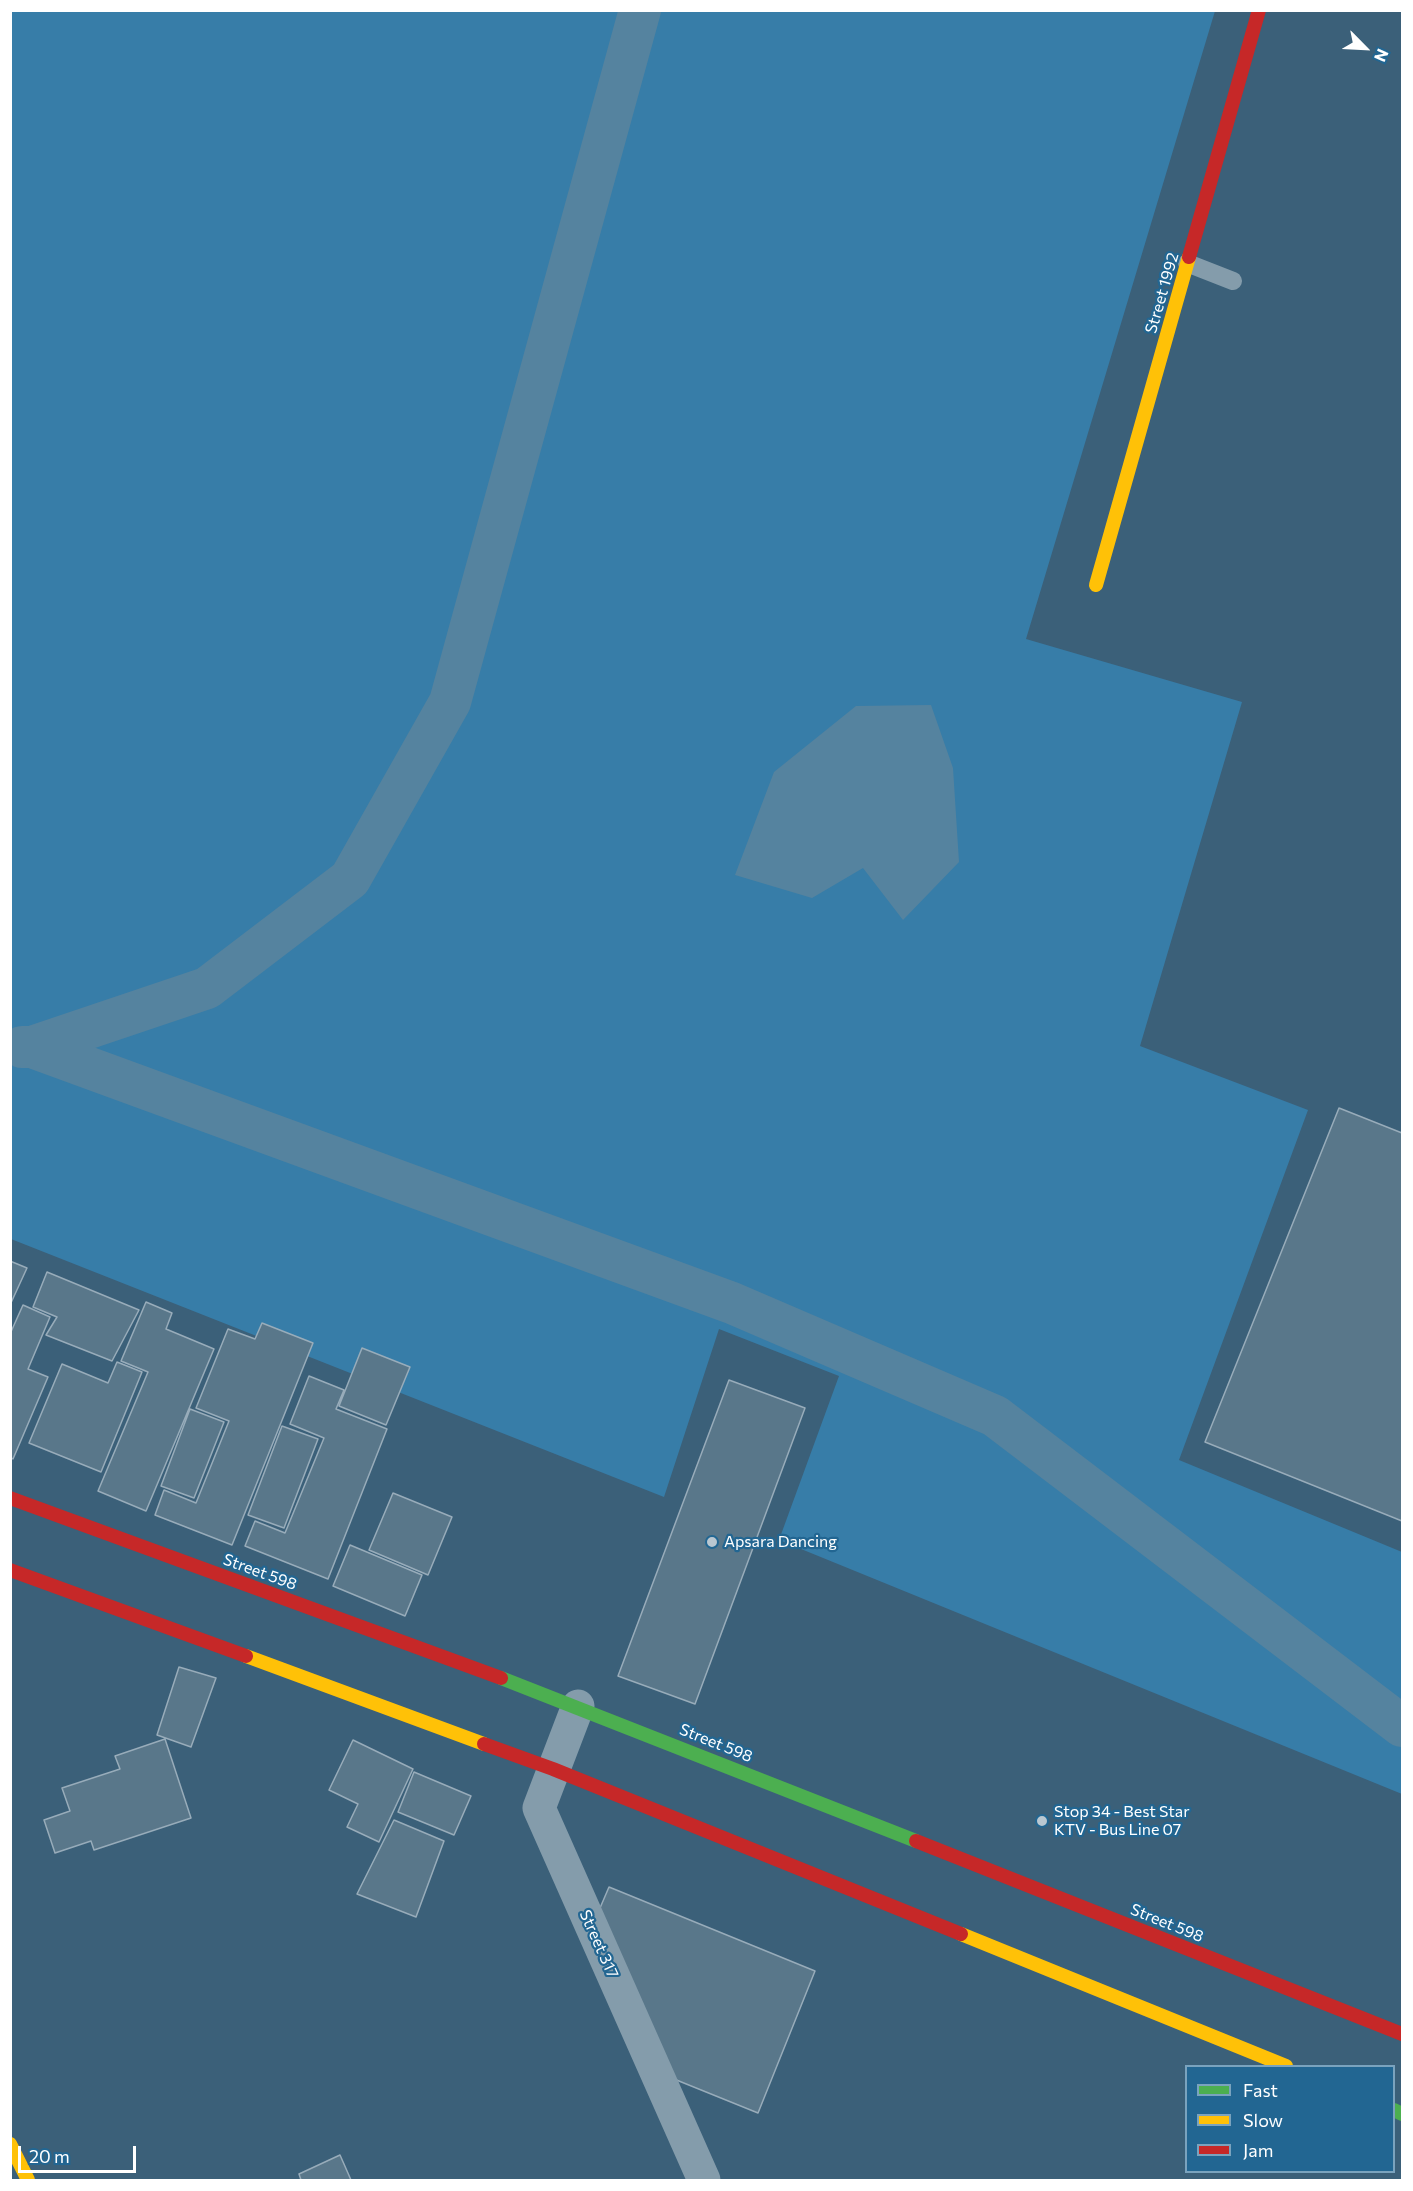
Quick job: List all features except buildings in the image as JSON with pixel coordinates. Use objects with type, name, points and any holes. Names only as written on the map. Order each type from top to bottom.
[{"type":"main road","name":"Street 1992","points":[[1096,585],[1258,10]]},
{"type":"main road","name":"Street 598","points":[[10,1498],[578,1706],[1402,2034]]},
{"type":"main road","points":[[10,1570],[553,1768],[1281,2065]]},
{"type":"main road","points":[[10,2144],[28,2181]]},
{"type":"street","name":"Street 317","points":[[578,1706],[539,1808],[704,2181]]},
{"type":"lane","points":[[1187,263],[1233,281]]},
{"type":"shaded area","points":[[10,11],[1215,11],[1026,639],[1242,702],[1140,1046],[1308,1110],[1179,1460],[1402,1552],[1402,1794],[779,1540],[839,1376],[719,1329],[664,1497],[11,1239]]},
{"type":"shaded area","points":[[931,705],[953,768],[959,862],[903,920],[863,868],[812,898],[735,875],[774,772],[856,706]]},
{"type":"waterway","points":[[22,1047],[32,1047],[207,988],[350,879],[450,702],[640,10]]},
{"type":"waterway","points":[[32,1047],[732,1303],[995,1416],[1402,1726]]},
{"type":"traffic: fast","points":[[501,1678],[916,1841]]},
{"type":"traffic: fast","points":[[1395,2110],[1402,2114]]},
{"type":"traffic: slow","points":[[1096,585],[1189,257]]},
{"type":"traffic: slow","points":[[246,1656],[484,1744]]},
{"type":"traffic: slow","points":[[961,1934],[1284,2065]]},
{"type":"traffic: slow","points":[[10,2144],[28,2180]]},
{"type":"traffic: jam","points":[[1189,257],[1259,10]]},
{"type":"traffic: jam","points":[[10,1498],[501,1678]]},
{"type":"traffic: jam","points":[[10,1570],[246,1656]]},
{"type":"traffic: jam","points":[[484,1744],[553,1769],[961,1934]]},
{"type":"traffic: jam","points":[[916,1841],[1402,2034]]},
{"type":"place","name":"Apsara Dancing","points":[[712,1542]]},
{"type":"place","name":"Stop 34 - Best Star KTV - Bus Line 07","points":[[1042,1821]]}]
